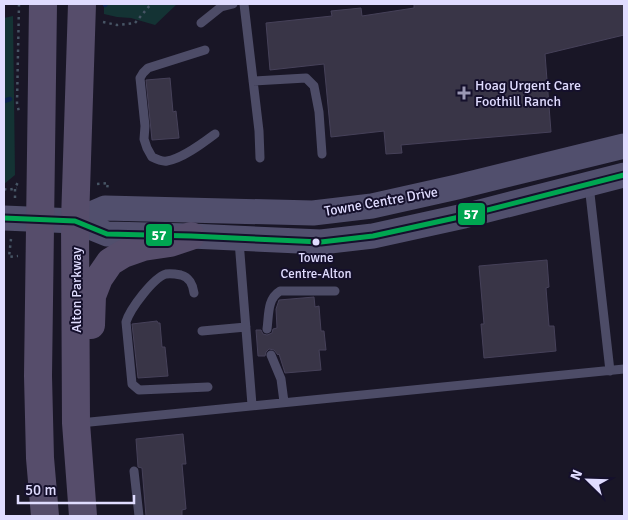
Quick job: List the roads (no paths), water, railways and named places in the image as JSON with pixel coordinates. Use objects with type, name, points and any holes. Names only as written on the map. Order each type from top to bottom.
[{"type":"main road","points":[[43,4],[38,376],[40,458],[45,516]]},
{"type":"main road","name":"Alton Parkway","points":[[82,4],[75,222],[77,412],[83,516]]},
{"type":"main road","name":"Towne Centre Drive","points":[[75,222],[104,208],[313,213],[372,206],[624,146]]},
{"type":"main road","points":[[4,218],[39,218],[75,222],[107,234],[321,242],[373,236],[464,216],[624,175]]},
{"type":"main road","points":[[77,412],[90,386],[92,296],[98,278],[110,262],[123,254],[143,246],[170,243],[191,236]]},
{"type":"lane","points":[[201,22],[221,7],[233,4]]},
{"type":"lane","points":[[244,4],[260,158]]},
{"type":"lane","points":[[205,50],[148,68],[143,73],[140,78],[144,139],[146,148],[152,157],[166,161],[179,157],[204,143],[215,134]]},
{"type":"lane","points":[[253,81],[306,78],[314,86],[319,112],[322,154]]},
{"type":"lane","points":[[589,185],[610,371]]},
{"type":"lane","points":[[238,238],[252,405]]},
{"type":"lane","points":[[194,293],[193,286],[186,276],[174,273],[165,274],[156,280],[129,312],[126,322],[132,384],[139,390],[208,387]]},
{"type":"lane","points":[[267,329],[271,301],[274,295],[280,291],[335,292]]},
{"type":"lane","points":[[202,331],[246,327]]},
{"type":"lane","points":[[271,355],[282,379],[284,402]]},
{"type":"lane","points":[[77,412],[252,405],[624,369]]},
{"type":"lane","points":[[134,471],[140,516]]},
{"type":"waterway","points":[[4,101],[10,99]]},
{"type":"place","name":"Hoag Urgent Care Foothill Ranch","points":[[464,93]]},
{"type":"place","name":"Towne Centre-Alton","points":[[316,242]]}]
